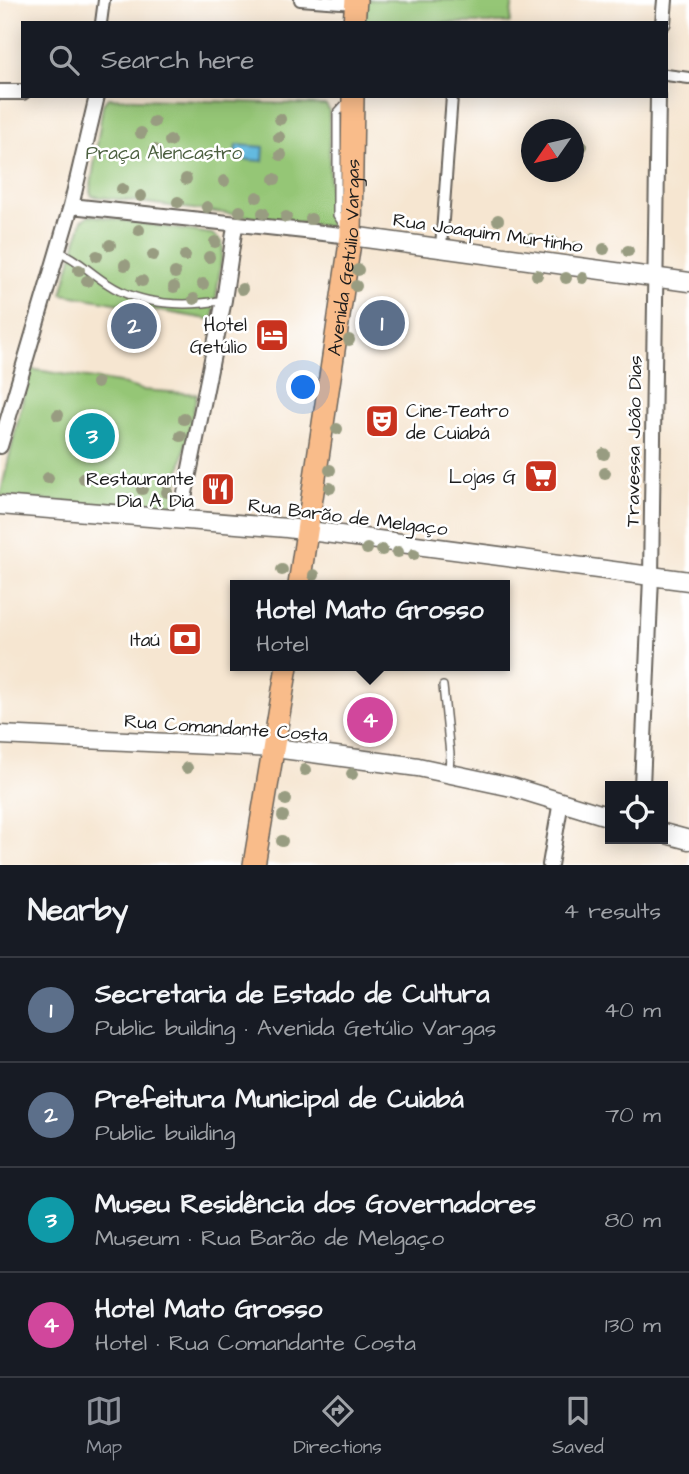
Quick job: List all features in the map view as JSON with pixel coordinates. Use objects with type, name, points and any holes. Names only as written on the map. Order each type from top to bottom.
[{"type":"main road","name":"Avenida Getúlio Vargas","points":[[300,580],[351,236],[352,98]]},
{"type":"main road","points":[[254,865],[286,671]]},
{"type":"street","points":[[102,21],[104,0]]},
{"type":"street","points":[[300,0],[355,9]]},
{"type":"street","points":[[663,21],[665,0]]},
{"type":"street","points":[[668,75],[689,78]]},
{"type":"street","points":[[0,92],[21,92]]},
{"type":"street","points":[[0,446],[71,206],[97,98]]},
{"type":"street","points":[[441,247],[452,98]]},
{"type":"street","name":"Travessa João Dias","points":[[642,781],[651,577],[658,98]]},
{"type":"street","name":"Rua Joaquim Murtinho","points":[[71,206],[441,247],[689,282]]},
{"type":"street","points":[[180,518],[224,300],[235,226]]},
{"type":"street","name":"Rua Barão de Melgaço","points":[[0,505],[307,530],[689,581]]},
{"type":"street","name":"Rua Comandante Costa","points":[[0,735],[275,748],[418,767],[512,787],[605,815]]},
{"type":"street","points":[[550,865],[561,801]]},
{"type":"street","points":[[668,834],[689,840]]},
{"type":"lane","points":[[58,251],[75,258],[99,279],[121,292],[179,305],[224,300]]},
{"type":"lane","points":[[443,686],[450,754],[449,774]]},
{"type":"green space","points":[[363,0],[513,0],[510,21],[360,21]]},
{"type":"green space","name":"Praça Alencastro","points":[[108,98],[326,105],[329,110],[330,227],[92,196],[90,192],[103,104]]},
{"type":"green space","points":[[89,215],[212,234],[221,241],[223,248],[213,320],[62,294],[82,220]]},
{"type":"green space","points":[[30,369],[119,383],[142,390],[197,394],[171,512],[0,496]]},
{"type":"water","points":[[236,145],[264,147],[263,161],[235,159]]},
{"type":"place","name":"Secretaria de Estado de Cultura","points":[[382,323]]},
{"type":"place","name":"Prefeitura Municipal de Cuiabá","points":[[134,326]]},
{"type":"place","name":"Hotel Getúlio","points":[[272,335]]},
{"type":"place","name":"Cine-Teatro de Cuiabá","points":[[382,421]]},
{"type":"place","name":"Museu Residência dos Governadores","points":[[92,436]]},
{"type":"place","name":"Lojas G","points":[[541,476]]},
{"type":"place","name":"Restaurante Dia A Dia","points":[[218,489]]},
{"type":"place","name":"Itaú","points":[[185,639]]},
{"type":"place","name":"Hotel Mato Grosso","points":[[370,720]]}]
